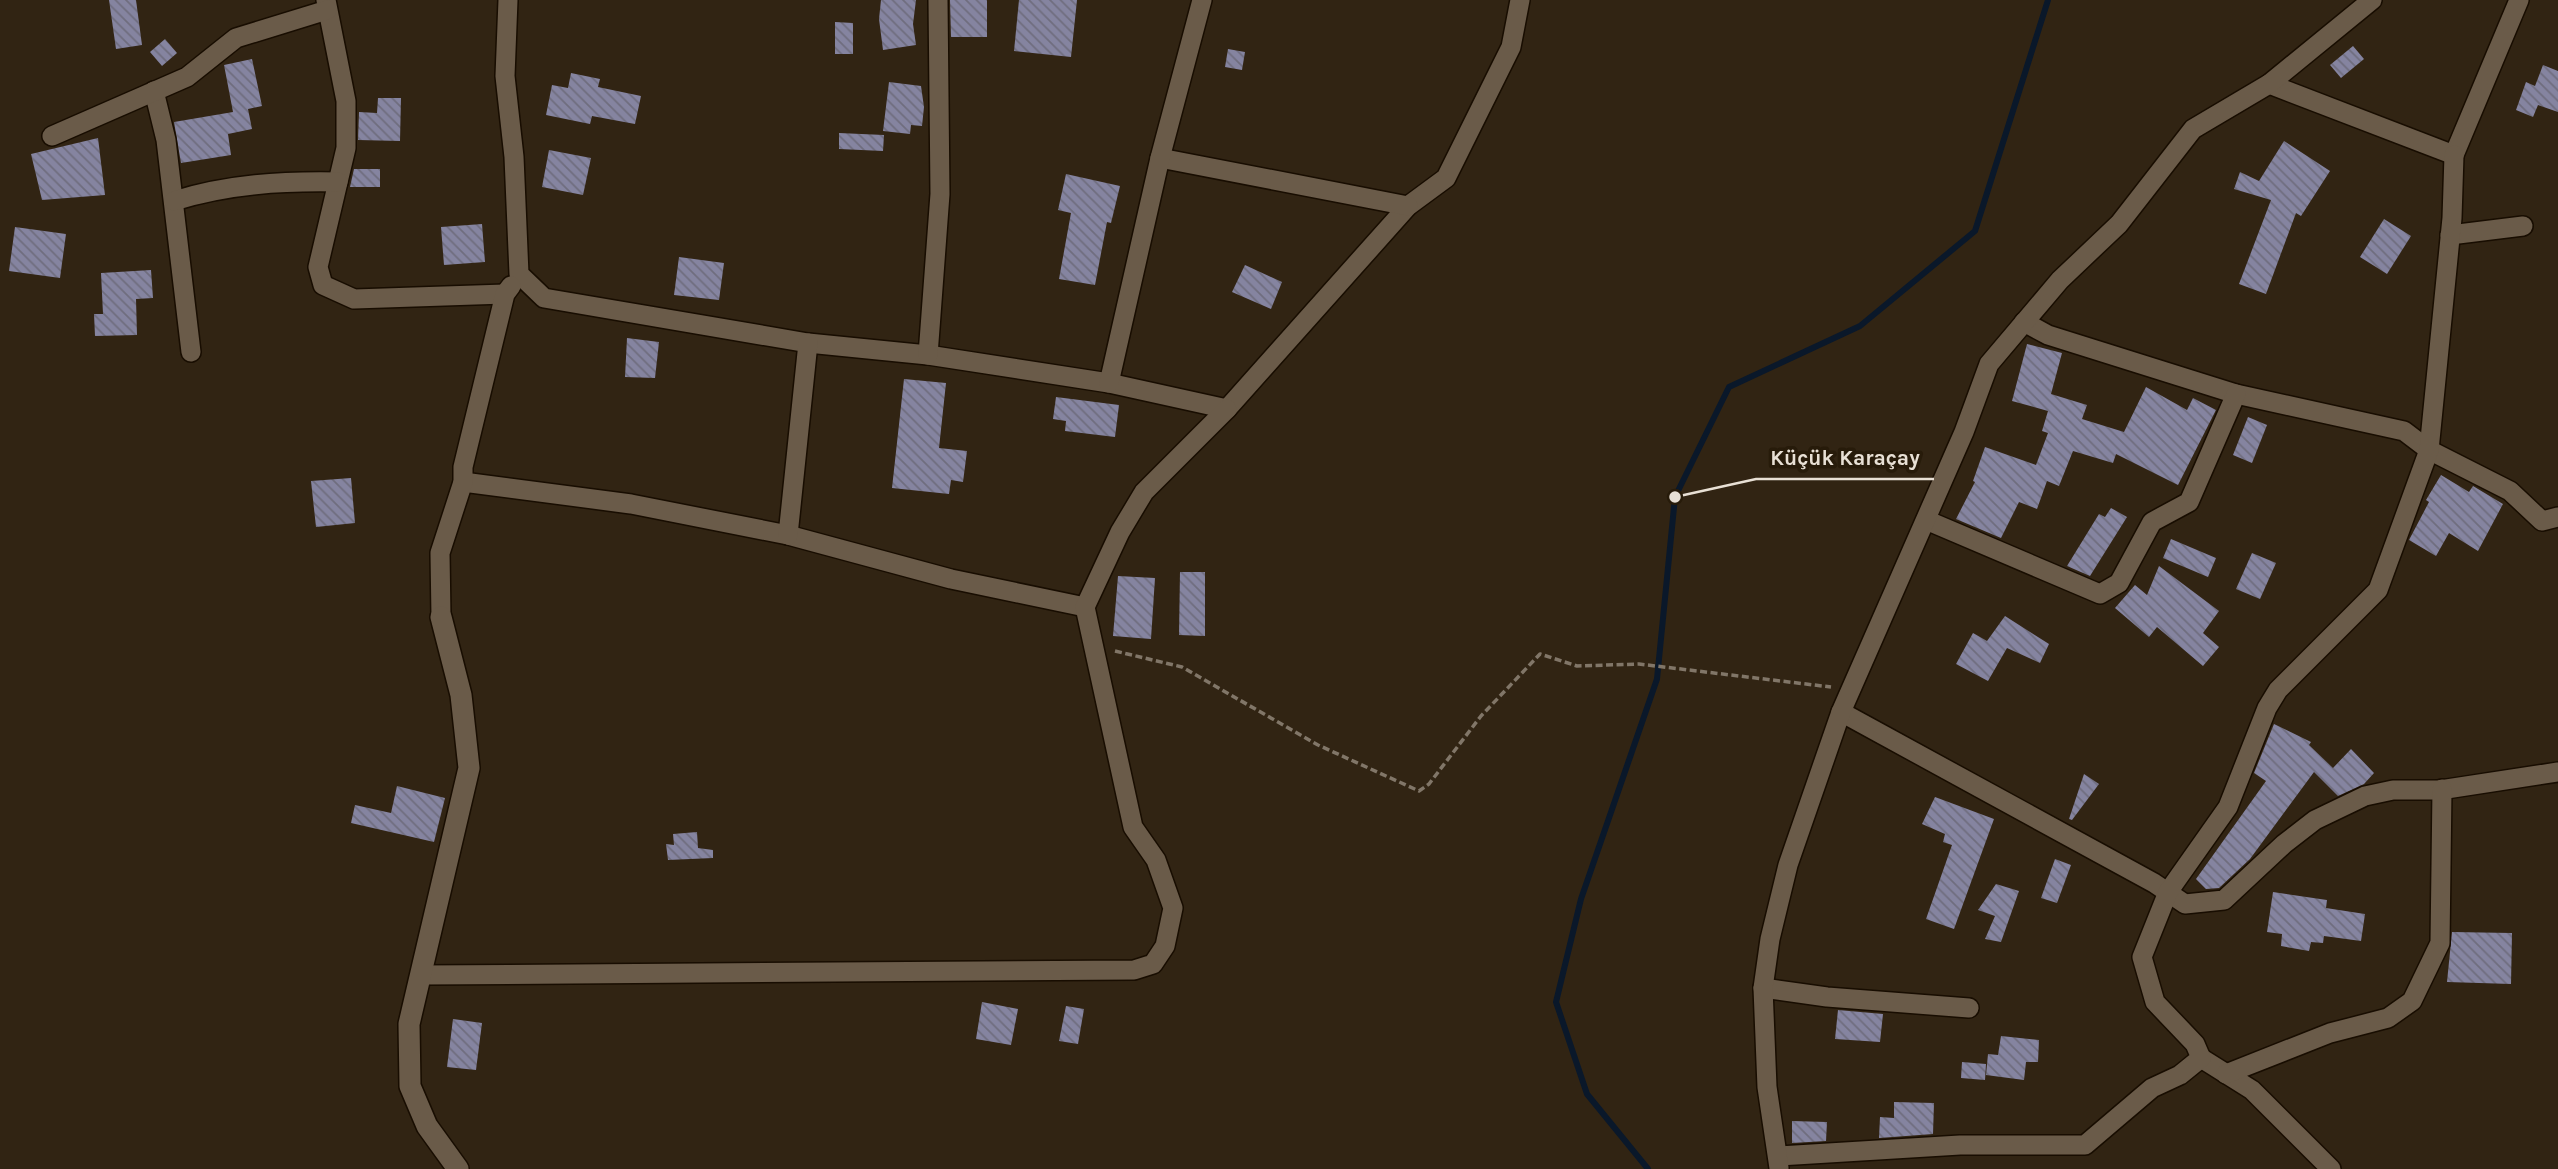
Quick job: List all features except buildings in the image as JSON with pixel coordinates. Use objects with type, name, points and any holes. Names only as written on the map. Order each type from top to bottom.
[{"type":"street","points":[[458,1169],[427,1126],[410,1086],[409,1024],[469,768],[461,695],[441,617],[440,553],[463,482],[463,467],[505,294],[519,274],[514,158],[505,76],[508,0]]},
{"type":"street","points":[[928,355],[940,194],[938,0]]},
{"type":"street","points":[[1110,383],[1160,158],[1202,0]]},
{"type":"street","points":[[422,975],[1134,970],[1153,964],[1166,946],[1173,908],[1156,860],[1133,827],[1085,607],[1120,532],[1144,492],[1227,409],[1409,205],[1446,178],[1511,47],[1520,0]]},
{"type":"street","points":[[2202,1058],[2188,1070],[2152,1088],[2085,1145],[1960,1145],[1779,1163],[1767,1087],[1763,988],[1770,939],[1788,865],[1841,712],[1964,432],[1989,364],[2060,280],[2119,224],[2193,130],[2269,83],[2372,0]]},
{"type":"street","points":[[2332,1169],[2252,1090],[2202,1058],[2195,1044],[2155,1002],[2142,957],[2168,892],[2228,807],[2267,708],[2278,690],[2378,590],[2429,450],[2450,235],[2454,155],[2519,0]]},
{"type":"street","points":[[52,136],[187,77],[236,38],[327,5],[346,101],[346,148],[318,267],[323,285],[354,299],[505,294]]},
{"type":"street","points":[[2269,83],[2454,155]]},
{"type":"street","points":[[154,91],[166,140],[191,352]]},
{"type":"street","points":[[1160,158],[1409,205]]},
{"type":"street","points":[[174,201],[197,194],[274,181],[338,182]]},
{"type":"street","points":[[2450,235],[2523,226]]},
{"type":"street","points":[[519,274],[544,298],[808,343],[928,355],[1110,383],[1227,409]]},
{"type":"street","points":[[2024,322],[2048,335],[2236,394],[2404,431],[2429,450],[2510,491],[2542,521],[2558,517]]},
{"type":"street","points":[[788,535],[808,343]]},
{"type":"street","points":[[1926,520],[2100,594],[2119,583],[2152,522],[2189,502],[2236,394]]},
{"type":"street","points":[[463,482],[631,504],[788,535],[951,579],[1085,607]]},
{"type":"street","points":[[1841,712],[2168,892],[2185,904],[2224,900],[2284,844],[2315,820],[2365,796],[2393,790],[2442,789],[2558,772]]},
{"type":"street","points":[[2226,1074],[2330,1033],[2388,1018],[2412,1001],[2440,943],[2442,789]]},
{"type":"street","points":[[1763,988],[1827,997],[1969,1007]]},
{"type":"path","points":[[1095,655],[1116,651],[1182,667],[1318,745],[1419,791],[1429,784],[1481,716],[1540,654],[1577,666],[1646,664],[1852,690]]},
{"type":"waterway","points":[[1648,1169],[1587,1094],[1556,1002],[1581,899],[1657,679],[1675,497],[1729,387],[1860,326],[1975,231],[2048,0]]},
{"type":"place","name":"Küçük Karaçay","points":[[1675,497]]}]
